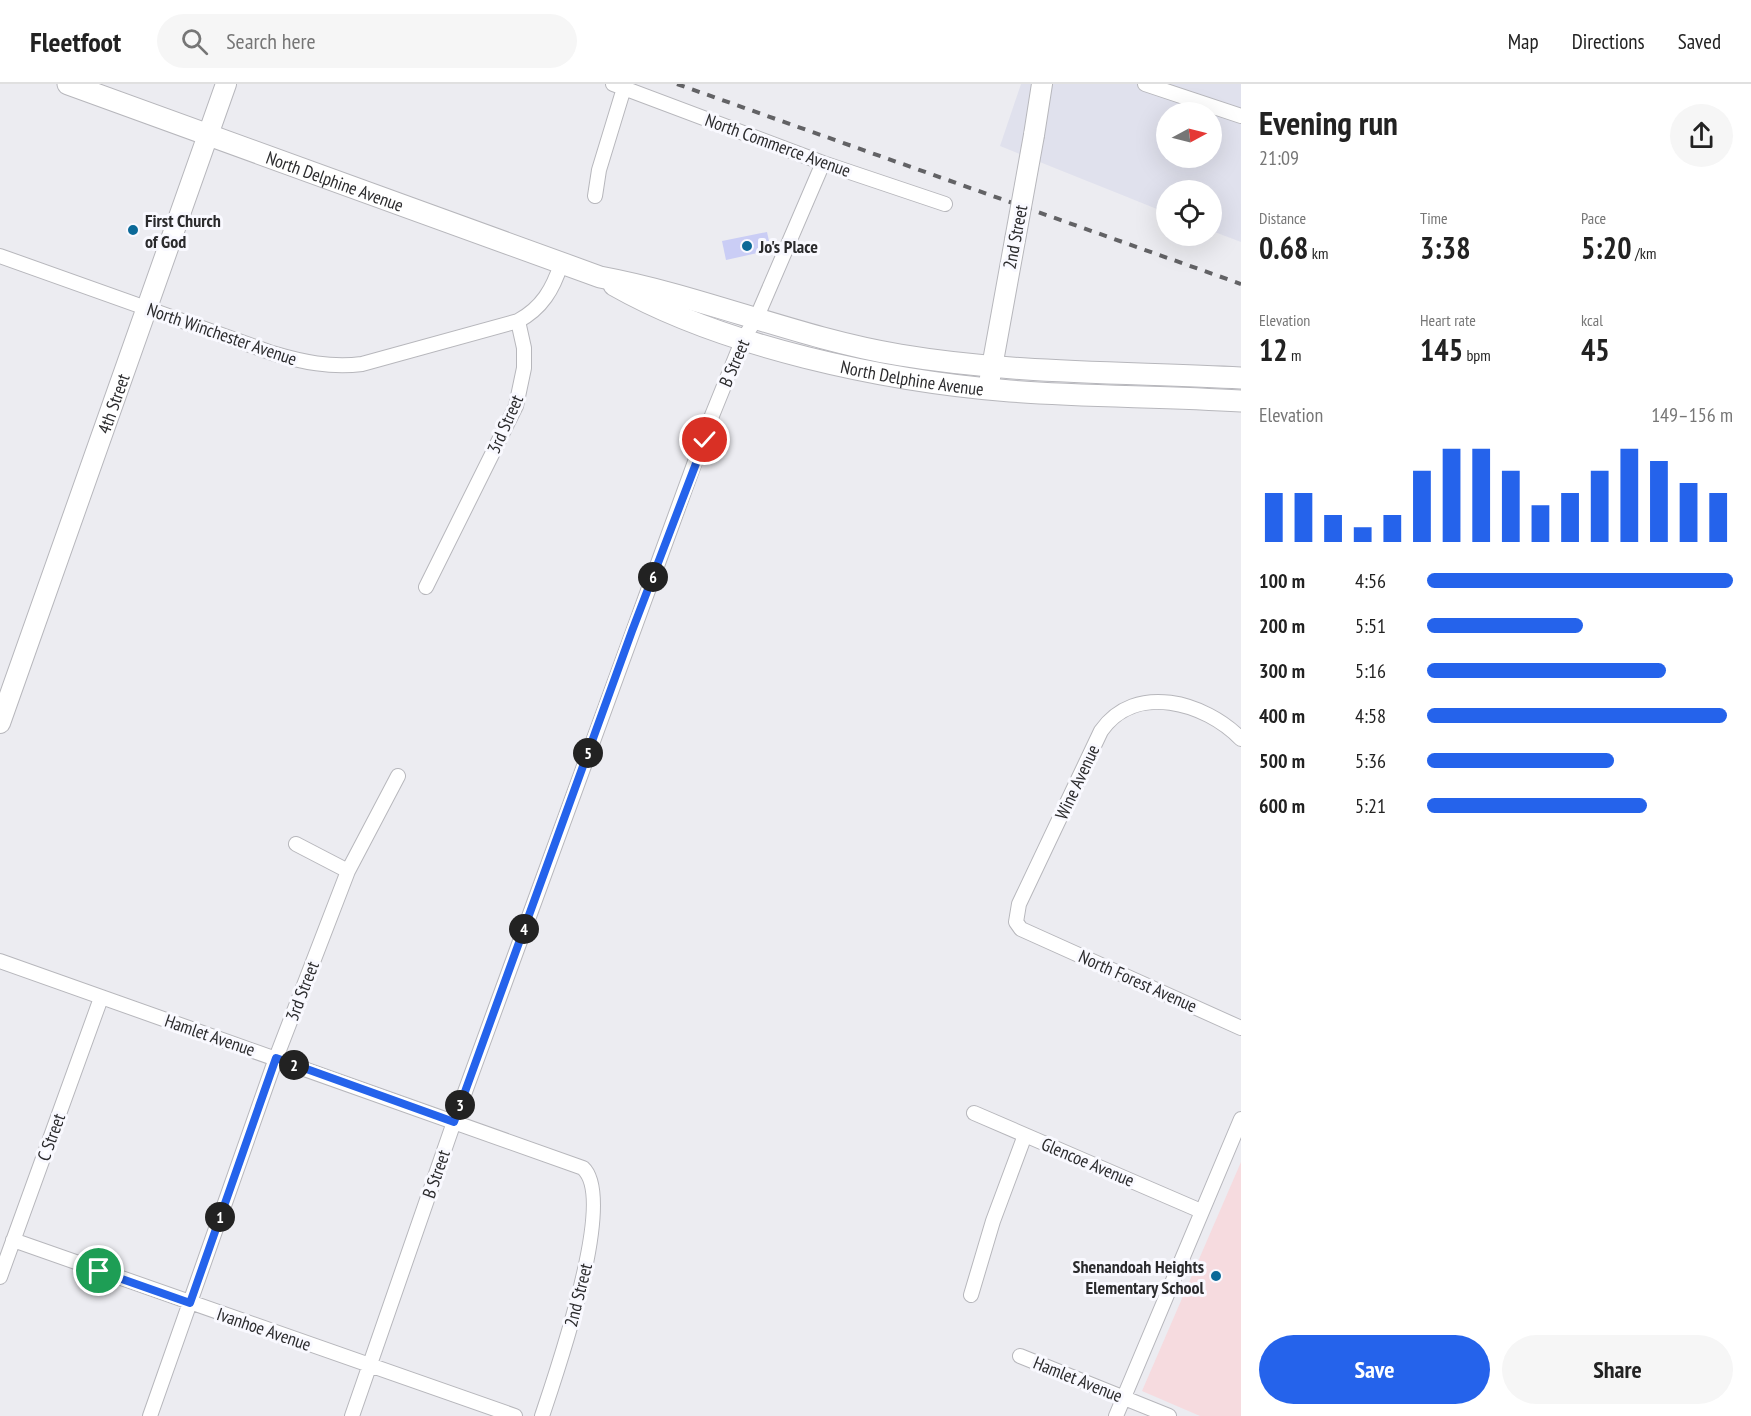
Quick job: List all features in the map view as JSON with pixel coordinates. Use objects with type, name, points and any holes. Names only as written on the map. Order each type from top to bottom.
[{"type":"main road","name":"North Delphine Avenue","points":[[68,84],[600,277],[656,287],[756,319],[898,355],[991,367],[1241,378]]},
{"type":"main road","name":"North Delphine Avenue","points":[[600,277],[644,302],[743,339],[848,367],[988,389],[1241,400]]},
{"type":"street","name":"4th Street","points":[[0,723],[226,84]]},
{"type":"street","name":"2nd Street","points":[[988,389],[1042,84]]},
{"type":"street","points":[[1145,84],[1241,116]]},
{"type":"street","points":[[595,196],[619,86]]},
{"type":"street","name":"North Commerce Avenue","points":[[619,86],[823,163],[945,204]]},
{"type":"street","name":"B Street","points":[[352,1416],[454,1122],[632,631],[743,339],[756,319],[823,163]]},
{"type":"street","name":"North Winchester Avenue","points":[[0,256],[272,353],[332,366],[362,364],[518,321]]},
{"type":"street","points":[[518,321],[539,307],[552,288],[561,264]]},
{"type":"street","name":"3rd Street","points":[[426,587],[516,406],[524,368],[524,348],[518,321]]},
{"type":"street","name":"Wine Avenue","points":[[1034,934],[1018,926],[1016,922],[1019,904],[1108,721],[1129,706],[1143,702],[1176,703],[1208,715],[1241,739]]},
{"type":"street","name":"3rd Street","points":[[150,1416],[276,1058],[348,871],[398,776]]},
{"type":"street","points":[[296,844],[348,871]]},
{"type":"street","name":"North Forest Avenue","points":[[1034,934],[1241,1028]]},
{"type":"street","name":"Hamlet Avenue","points":[[0,961],[583,1168],[588,1172]]},
{"type":"street","name":"C Street","points":[[0,1277],[102,998]]},
{"type":"street","name":"Glencoe Avenue","points":[[974,1113],[1201,1211]]},
{"type":"street","points":[[1116,1416],[1241,1119]]},
{"type":"street","points":[[971,1295],[993,1221],[1025,1135]]},
{"type":"street","name":"2nd Street","points":[[542,1416],[587,1262],[595,1200],[588,1172]]},
{"type":"street","name":"Ivanhoe Avenue","points":[[13,1240],[515,1416]]},
{"type":"street","name":"Hamlet Avenue","points":[[1020,1356],[1169,1416]]},
{"type":"shaded area","points":[[1021,84],[1241,84],[1241,242],[1222,235],[1222,180],[1156,180],[1156,209],[1000,146]]},
{"type":"shaded area","name":"Shenandoah Heights Elementary School","points":[[1241,1162],[1241,1416],[1200,1416],[1142,1391]]},
{"type":"building","points":[[767,232],[771,250],[726,260],[722,241]]},
{"type":"railway","points":[[677,84],[1241,284]]},
{"type":"place","name":"First Church of God","points":[[133,230]]},
{"type":"place","name":"Jo's Place","points":[[747,246]]},
{"type":"place","name":"Shenandoah Heights Elementary School","points":[[1216,1276]]},
{"type":"route","points":[[99,1271],[190,1303],[276,1058],[454,1122],[632,631],[705,440]]}]
